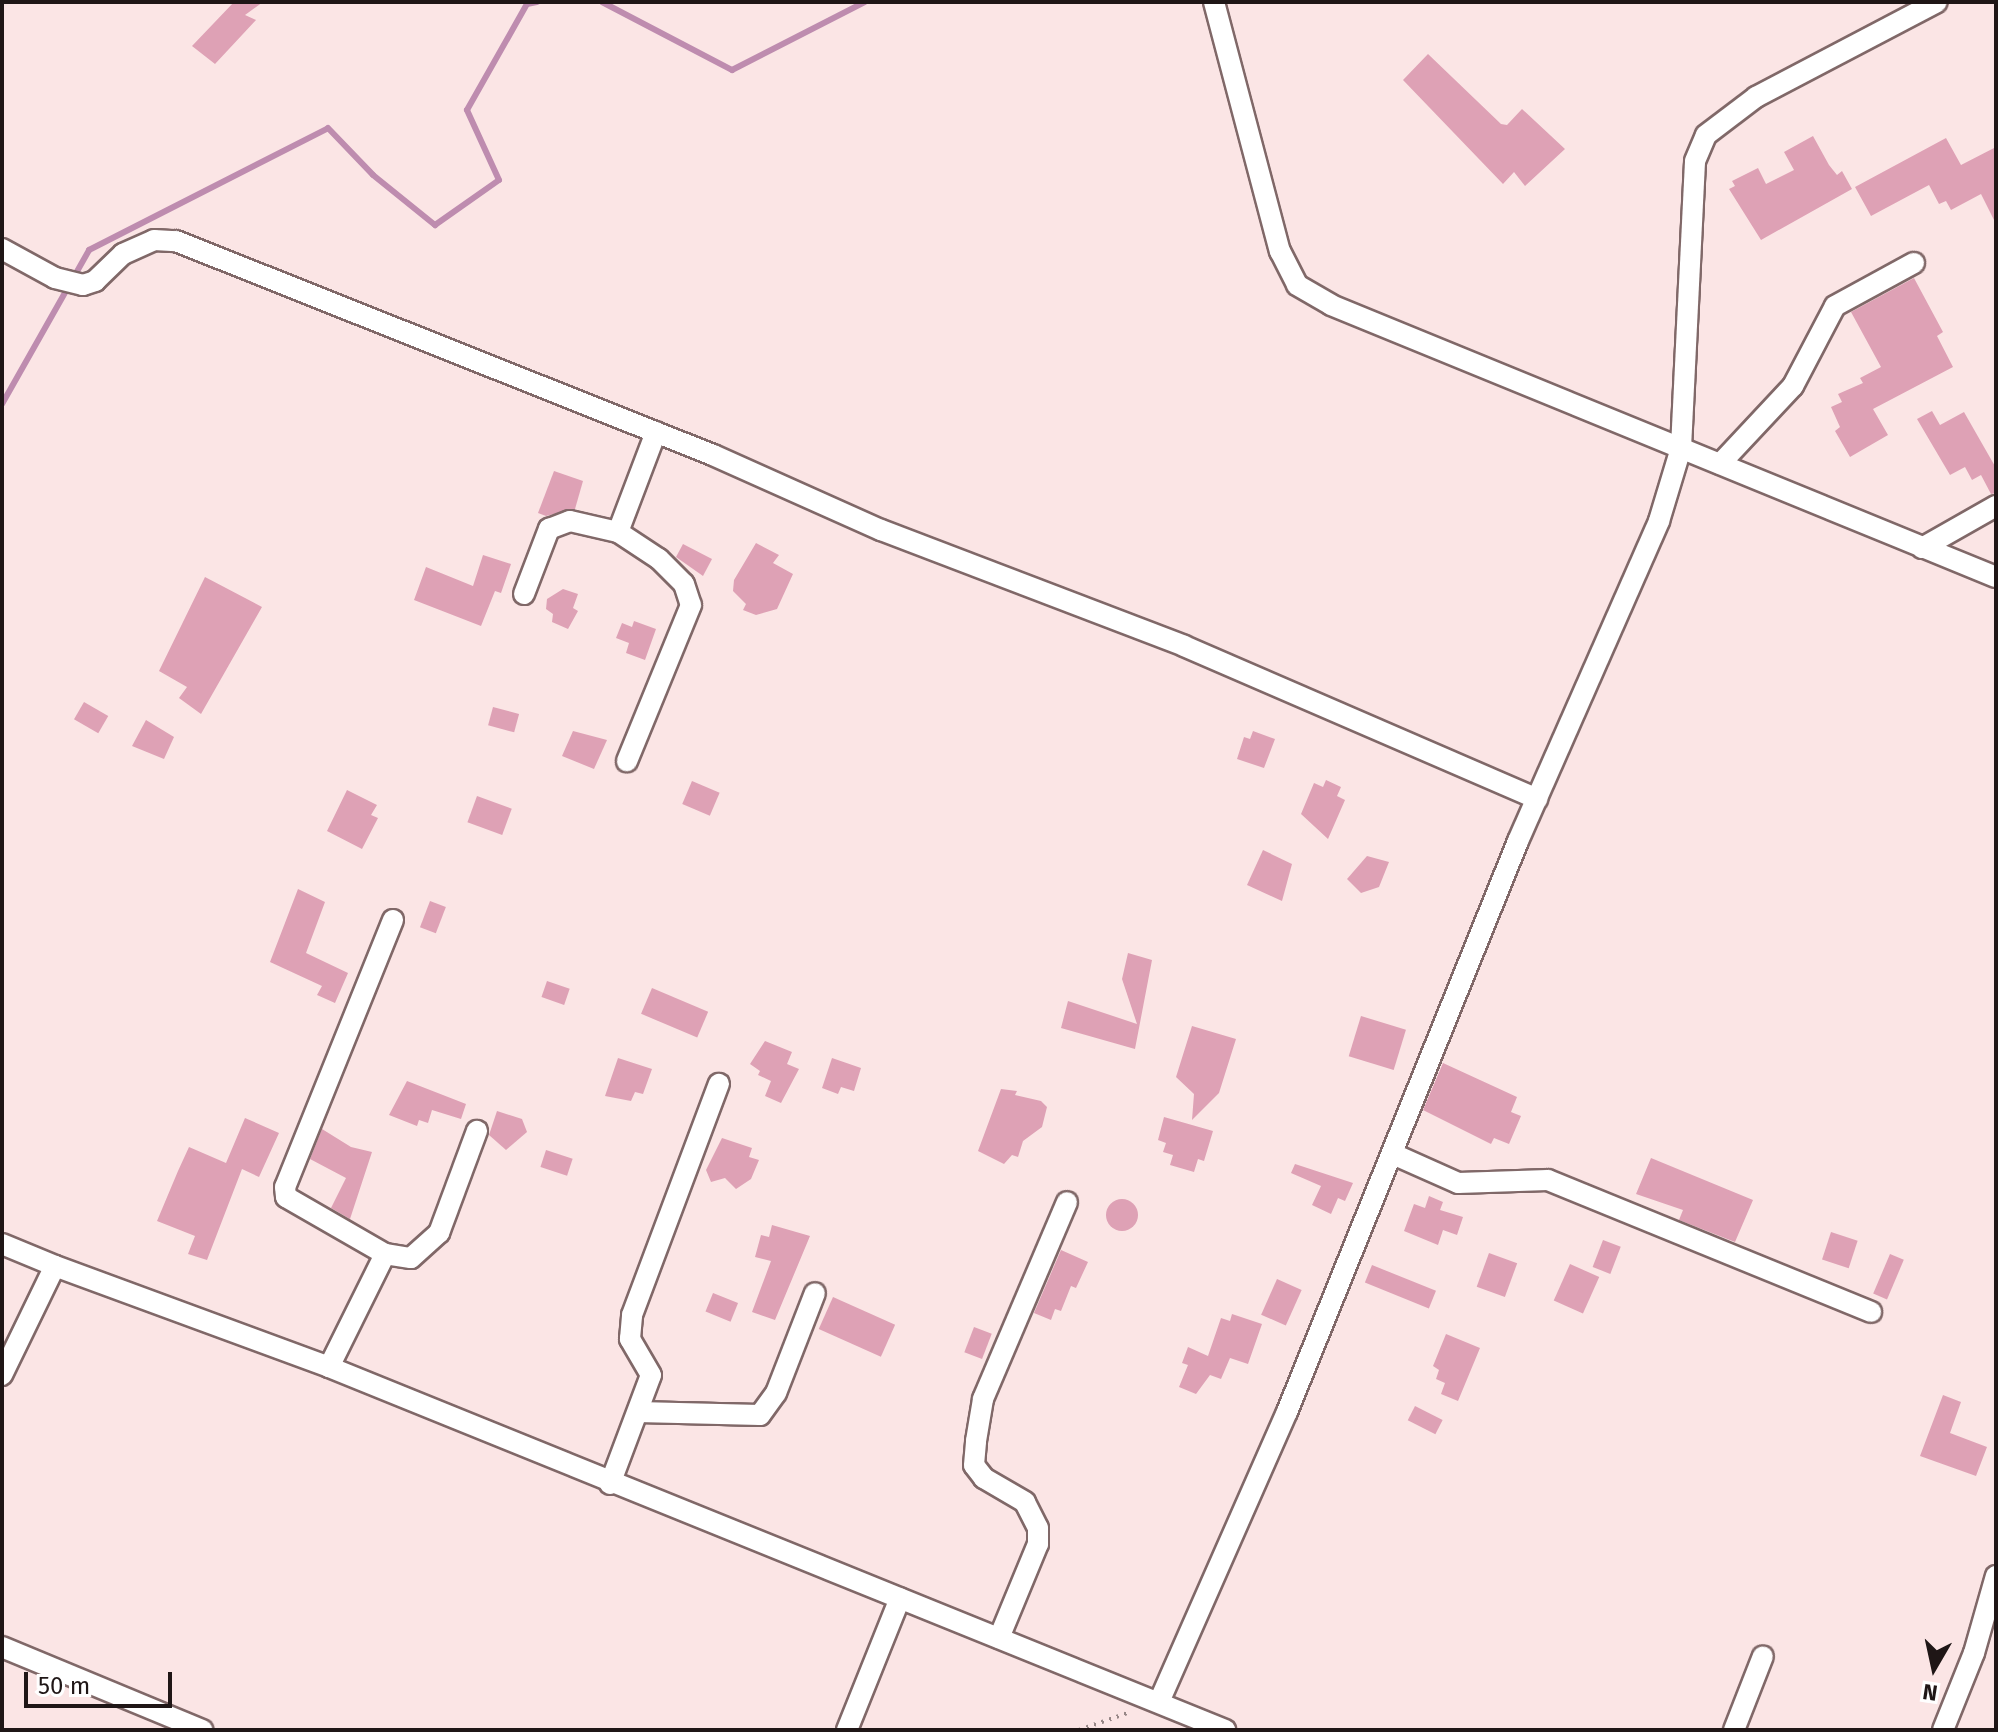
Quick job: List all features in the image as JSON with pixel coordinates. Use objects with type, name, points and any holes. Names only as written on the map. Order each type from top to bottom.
[{"type":"street","points":[[1214,2],[1280,251],[1297,285],[1331,305],[1996,577]]},
{"type":"street","points":[[1159,1702],[1393,1154],[1537,799],[1654,535],[1681,448],[1695,161],[1706,135],[1756,97],[1937,2]]},
{"type":"street","points":[[2,249],[55,278],[83,285],[95,281],[123,254],[154,240],[176,241],[656,432],[881,530],[1184,646],[1537,799]]},
{"type":"street","points":[[1720,464],[1793,386],[1835,306],[1914,263]]},
{"type":"street","points":[[618,532],[656,432]]},
{"type":"street","points":[[1922,548],[1996,506]]},
{"type":"street","points":[[524,594],[549,529],[570,521],[618,532],[659,559],[684,584],[691,605],[627,761]]},
{"type":"street","points":[[393,920],[285,1187],[294,1206],[385,1254],[411,1258],[439,1233],[477,1131]]},
{"type":"street","points":[[610,1484],[651,1375],[630,1339],[632,1315],[719,1084]]},
{"type":"street","points":[[1393,1154],[1458,1183],[1548,1180],[1871,1312]]},
{"type":"street","points":[[999,1638],[1038,1544],[1038,1528],[1025,1502],[984,1478],[974,1465],[976,1441],[983,1399],[1067,1202]]},
{"type":"street","points":[[2,1244],[329,1367],[610,1484],[1225,1730]]},
{"type":"street","points":[[329,1367],[385,1254]]},
{"type":"street","points":[[2,1375],[55,1266]]},
{"type":"street","points":[[638,1412],[760,1415],[776,1393],[815,1293]]},
{"type":"street","points":[[1943,1730],[1974,1653],[1996,1576]]},
{"type":"street","points":[[847,1730],[900,1598]]},
{"type":"street","points":[[2,1647],[202,1730]]},
{"type":"street","points":[[1734,1730],[1763,1656]]},
{"type":"path","points":[[1079,1730],[1159,1702]]},
{"type":"building","points":[[234,2],[263,2],[245,15],[256,20],[215,64],[192,46]]},
{"type":"building","points":[[1428,54],[1501,124],[1507,125],[1522,109],[1565,149],[1525,186],[1514,172],[1503,184],[1403,80]]},
{"type":"building","points":[[1813,136],[1829,165],[1837,175],[1842,171],[1852,189],[1761,240],[1729,189],[1735,186],[1732,181],[1758,168],[1766,184],[1794,170],[1784,152]]},
{"type":"building","points":[[1946,138],[1961,165],[1996,147],[1996,224],[1981,194],[1951,210],[1946,201],[1939,204],[1929,185],[1871,216],[1855,187]]},
{"type":"building","points":[[1914,278],[1943,332],[1937,336],[1953,367],[1873,409],[1888,435],[1850,457],[1835,431],[1840,427],[1831,407],[1842,402],[1838,394],[1863,383],[1860,378],[1881,367],[1851,312]]},
{"type":"building","points":[[1932,411],[1940,425],[1964,412],[1996,468],[1996,493],[1991,494],[1981,475],[1972,480],[1965,467],[1950,475],[1917,419]]},
{"type":"building","points":[[554,471],[583,481],[575,509],[546,516],[538,513]]},
{"type":"building","points":[[756,543],[779,555],[773,563],[793,574],[777,609],[756,615],[743,610],[746,604],[733,591],[734,580]]},
{"type":"building","points":[[683,544],[712,559],[703,576],[676,557]]},
{"type":"building","points":[[483,555],[511,564],[501,593],[495,591],[481,626],[414,600],[426,567],[473,586]]},
{"type":"building","points":[[205,577],[262,607],[201,714],[179,698],[187,687],[159,671]]},
{"type":"building","points":[[563,589],[578,594],[573,608],[578,611],[568,629],[552,622],[553,614],[546,609],[547,599]]},
{"type":"building","points":[[634,621],[656,629],[645,660],[626,653],[629,643],[616,638],[622,623],[632,627]]},
{"type":"building","points":[[84,702],[108,716],[98,733],[74,719]]},
{"type":"building","points":[[493,707],[519,714],[514,732],[488,725]]},
{"type":"building","points":[[146,720],[174,737],[164,759],[132,746]]},
{"type":"building","points":[[573,731],[607,740],[594,769],[562,756]]},
{"type":"building","points":[[1253,731],[1275,739],[1264,768],[1237,759],[1244,737],[1250,739]]},
{"type":"building","points":[[1326,780],[1341,787],[1337,796],[1345,800],[1328,839],[1301,814],[1314,783],[1323,787]]},
{"type":"building","points":[[692,781],[720,793],[710,816],[682,804]]},
{"type":"building","points":[[347,790],[377,805],[371,815],[378,818],[362,849],[327,831]]},
{"type":"building","points":[[477,796],[512,809],[502,835],[467,822]]},
{"type":"building","points":[[1263,850],[1292,864],[1282,901],[1247,885]]},
{"type":"building","points":[[1367,856],[1389,862],[1379,887],[1361,893],[1347,879]]},
{"type":"building","points":[[298,889],[325,902],[306,953],[348,973],[335,1003],[317,995],[322,986],[270,962]]},
{"type":"building","points":[[430,901],[446,907],[436,933],[420,927]]},
{"type":"building","points":[[1128,953],[1152,960],[1135,1049],[1061,1028],[1068,1001],[1137,1024],[1122,979]]},
{"type":"building","points":[[547,981],[570,989],[564,1005],[541,997]]},
{"type":"building","points":[[652,988],[708,1012],[697,1038],[641,1014]]},
{"type":"building","points":[[1361,1016],[1406,1030],[1394,1070],[1349,1056]]},
{"type":"building","points":[[1192,1026],[1236,1039],[1219,1093],[1192,1120],[1194,1094],[1176,1077]]},
{"type":"building","points":[[765,1041],[792,1052],[787,1064],[799,1069],[781,1103],[765,1096],[771,1081],[758,1075],[760,1071],[750,1064]]},
{"type":"building","points":[[618,1058],[652,1069],[643,1094],[635,1092],[631,1101],[605,1096]]},
{"type":"building","points":[[832,1058],[861,1068],[854,1091],[841,1087],[838,1094],[822,1088]]},
{"type":"building","points":[[1443,1063],[1517,1097],[1511,1112],[1521,1116],[1509,1144],[1494,1138],[1491,1144],[1423,1110]]},
{"type":"building","points":[[407,1081],[466,1104],[461,1119],[432,1110],[428,1123],[419,1120],[417,1126],[389,1115]]},
{"type":"building","points":[[1001,1089],[1017,1091],[1015,1095],[1041,1101],[1047,1107],[1042,1127],[1023,1141],[1018,1157],[1012,1155],[1004,1164],[978,1151]]},
{"type":"building","points":[[497,1111],[522,1119],[527,1132],[506,1150],[489,1135]]},
{"type":"building","points":[[1164,1117],[1213,1131],[1204,1161],[1198,1159],[1194,1172],[1170,1165],[1173,1155],[1163,1152],[1166,1143],[1158,1140]]},
{"type":"building","points":[[245,1118],[279,1133],[259,1177],[242,1169],[207,1260],[188,1254],[195,1236],[157,1221],[189,1147],[226,1163]]},
{"type":"building","points":[[322,1129],[351,1147],[372,1152],[350,1219],[331,1208],[346,1178],[310,1159]]},
{"type":"building","points":[[722,1138],[752,1148],[749,1157],[759,1160],[751,1179],[736,1189],[725,1178],[711,1182],[706,1170]]},
{"type":"building","points":[[546,1150],[573,1159],[567,1176],[540,1167]]},
{"type":"building","points":[[1651,1158],[1753,1200],[1735,1242],[1679,1220],[1683,1210],[1636,1194]]},
{"type":"building","points":[[1295,1164],[1353,1183],[1345,1201],[1338,1198],[1331,1214],[1312,1205],[1321,1186],[1291,1173]]},
{"type":"building","points":[[1429,1196],[1443,1202],[1440,1210],[1463,1217],[1457,1235],[1443,1230],[1438,1245],[1404,1231],[1414,1204],[1425,1208]]},
{"type":"building","points":[[1122,1199],[1133,1204],[1138,1215],[1133,1226],[1122,1231],[1111,1226],[1106,1215],[1111,1204]]},
{"type":"building","points":[[772,1225],[810,1236],[775,1320],[752,1312],[771,1261],[755,1257],[761,1235],[769,1237]]},
{"type":"building","points":[[1831,1232],[1858,1241],[1849,1268],[1822,1260]]},
{"type":"building","points":[[1603,1240],[1621,1247],[1610,1274],[1593,1267]]},
{"type":"building","points":[[1061,1250],[1088,1262],[1076,1288],[1071,1286],[1061,1311],[1055,1309],[1051,1320],[1034,1313]]},
{"type":"building","points":[[1489,1253],[1517,1263],[1505,1297],[1477,1287]]},
{"type":"building","points":[[1890,1254],[1904,1260],[1887,1299],[1873,1294]]},
{"type":"building","points":[[1570,1264],[1599,1277],[1583,1314],[1554,1301]]},
{"type":"building","points":[[1372,1265],[1436,1291],[1429,1308],[1365,1283]]},
{"type":"building","points":[[1277,1279],[1302,1290],[1286,1326],[1261,1315]]},
{"type":"building","points":[[713,1293],[738,1303],[731,1322],[706,1312]]},
{"type":"building","points":[[833,1297],[895,1325],[881,1357],[819,1329]]},
{"type":"building","points":[[1232,1314],[1262,1324],[1248,1364],[1230,1358],[1221,1379],[1210,1375],[1196,1394],[1179,1387],[1188,1365],[1182,1363],[1188,1347],[1208,1356],[1221,1318],[1230,1321]]},
{"type":"building","points":[[974,1327],[992,1334],[982,1359],[964,1352]]},
{"type":"building","points":[[1446,1334],[1480,1348],[1458,1401],[1441,1394],[1445,1383],[1436,1379],[1439,1370],[1433,1366]]},
{"type":"building","points":[[1943,1395],[1961,1402],[1950,1433],[1987,1447],[1976,1476],[1920,1456]]},
{"type":"building","points":[[1415,1406],[1443,1420],[1435,1434],[1408,1420]]},
{"type":"waterway","points":[[2,404],[89,250],[328,128],[373,175],[435,225],[499,180],[467,110],[527,4],[537,2]]},
{"type":"waterway","points":[[602,2],[732,70],[865,2]]}]
